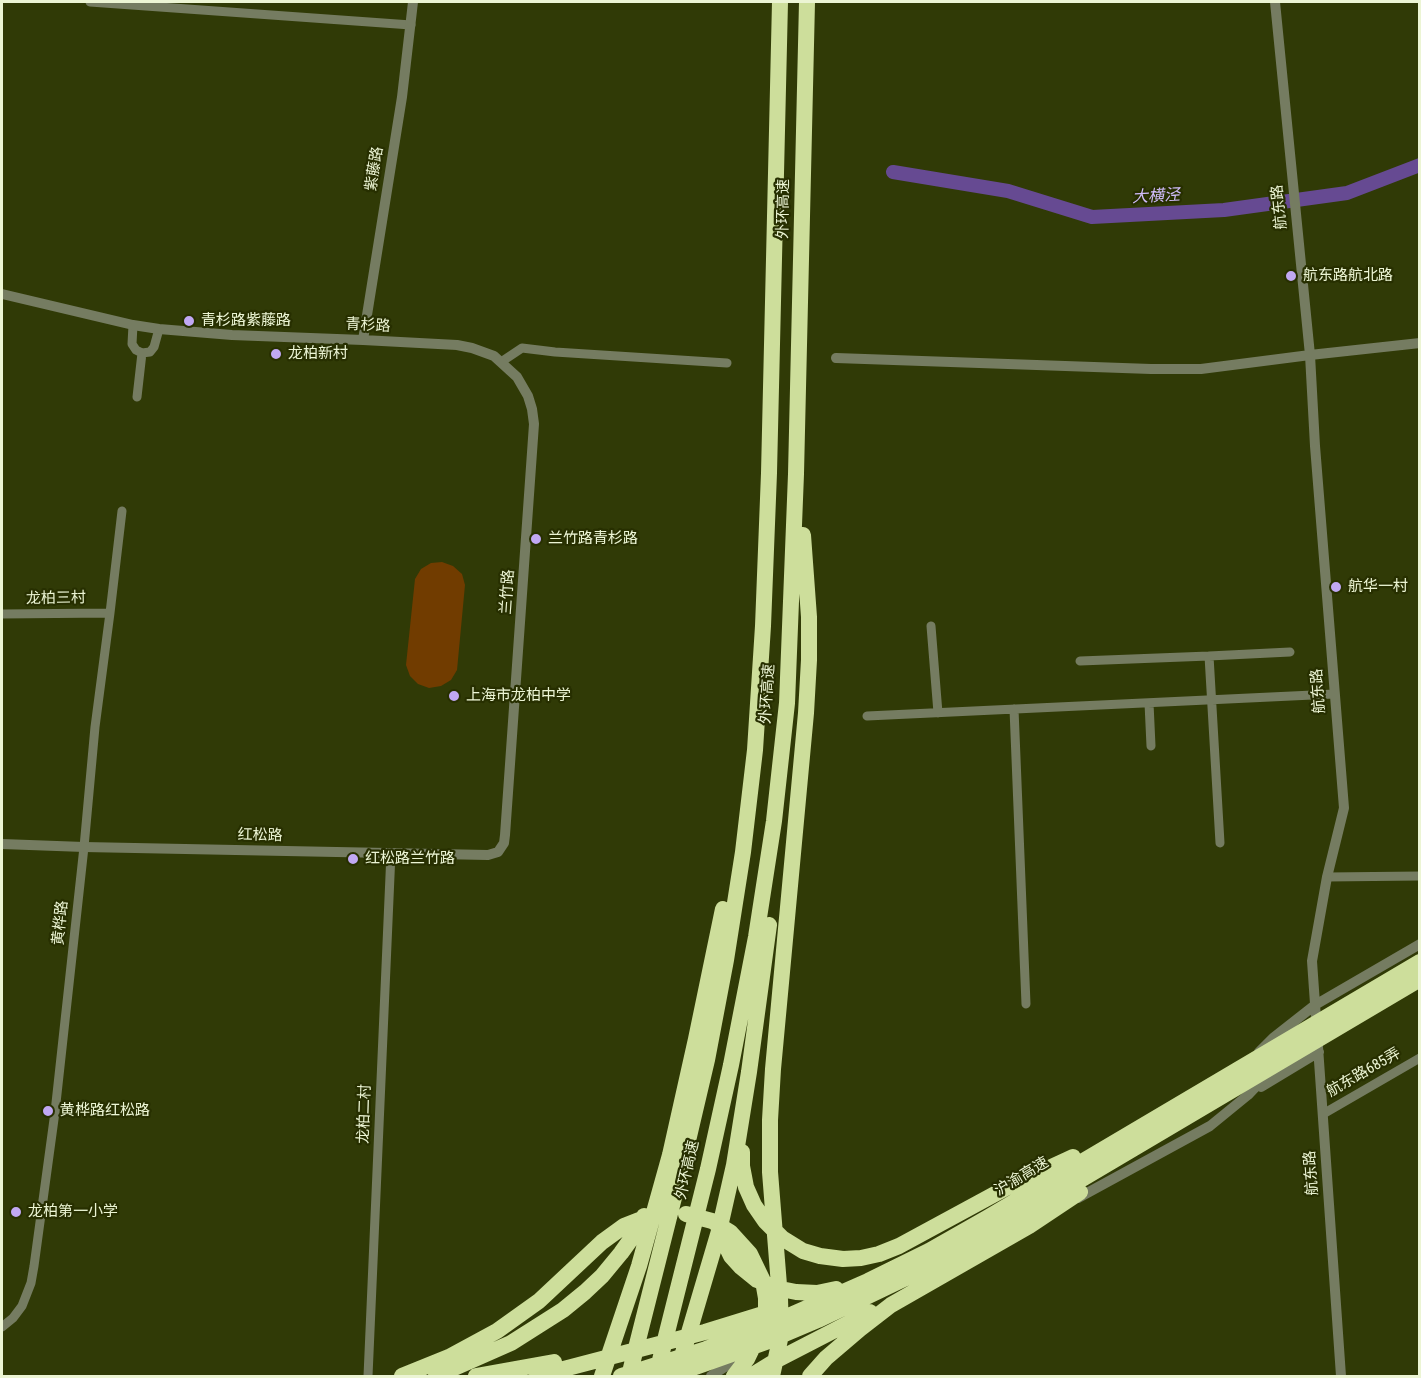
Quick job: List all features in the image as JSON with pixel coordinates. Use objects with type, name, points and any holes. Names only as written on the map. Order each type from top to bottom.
[{"type":"highway","points":[[773,2],[776,184]]},
{"type":"highway","name":"外环高速","points":[[629,1377],[677,1158],[754,750],[763,626],[769,473],[780,2]]},
{"type":"highway","name":"外环高速","points":[[656,1377],[708,1169],[731,1065],[756,936],[774,821],[787,703],[796,474],[807,2]]},
{"type":"highway","points":[[803,185],[809,47],[814,2]]},
{"type":"highway","points":[[772,1376],[781,1335],[770,1172],[772,1069],[809,660],[806,572],[796,474]]},
{"type":"highway","points":[[676,1377],[719,1231],[734,1165],[764,966],[780,821],[787,703]]},
{"type":"highway","name":"沪渝高速","points":[[620,1377],[761,1328],[868,1281],[929,1251],[1419,962]]},
{"type":"highway","points":[[670,1377],[766,1342],[925,1269],[994,1231],[1419,979]]},
{"type":"highway","points":[[749,1072],[742,1166],[746,1186],[754,1205],[765,1221],[782,1238],[803,1251],[820,1256],[843,1259],[861,1258],[899,1246],[1032,1176],[1145,1125]]},
{"type":"highway","points":[[810,1377],[826,1358],[891,1305],[1029,1226],[1189,1115]]},
{"type":"highway","points":[[436,1377],[511,1343],[563,1310],[585,1292],[602,1276],[636,1232],[677,1158]]},
{"type":"highway","points":[[602,1377],[677,1158]]},
{"type":"highway","points":[[719,1231],[741,1268],[757,1280],[776,1288],[817,1293],[834,1290],[850,1283],[1018,1192],[1046,1188]]},
{"type":"highway","points":[[402,1377],[449,1357],[497,1331],[539,1301],[602,1242],[624,1226],[647,1217],[667,1213],[689,1214],[712,1221],[739,1241],[758,1268],[766,1298],[765,1314],[760,1332],[747,1359],[733,1377]]},
{"type":"highway","points":[[537,1377],[705,1332],[868,1281]]},
{"type":"highway","points":[[751,1377],[777,1360],[922,1286]]},
{"type":"highway","points":[[476,1377],[705,1332]]},
{"type":"street","points":[[90,2],[411,25]]},
{"type":"street","name":"紫藤路","points":[[363,340],[400,108],[413,2]]},
{"type":"street","name":"航东路","points":[[1275,2],[1310,355],[1315,446],[1344,808],[1327,877],[1312,961],[1341,1377]]},
{"type":"street","name":"青杉路","points":[[2,294],[159,329],[232,335],[464,346],[487,353],[501,362]]},
{"type":"street","points":[[133,325],[132,344],[142,353],[150,352],[154,347],[159,329]]},
{"type":"street","points":[[836,358],[1201,369],[1419,343]]},
{"type":"street","points":[[501,362],[522,348],[727,363]]},
{"type":"street","points":[[137,397],[142,353]]},
{"type":"street","name":"兰竹路","points":[[501,362],[517,377],[525,389],[531,403],[534,424],[505,835]]},
{"type":"street","name":"黄桦路","points":[[2,1327],[22,1306],[31,1283],[55,1113],[84,848],[94,727],[122,511]]},
{"type":"street","name":"龙柏三村","points":[[2,614],[110,613]]},
{"type":"street","points":[[931,626],[938,713]]},
{"type":"street","points":[[1080,661],[1290,651]]},
{"type":"street","points":[[1209,656],[1220,843]]},
{"type":"street","points":[[867,716],[1334,694]]},
{"type":"street","points":[[1149,703],[1151,746]]},
{"type":"street","points":[[1014,710],[1026,1004]]},
{"type":"street","name":"红松路","points":[[2,844],[84,848],[492,854],[498,852],[502,847],[505,835]]},
{"type":"street","name":"龙柏二村","points":[[369,1377],[391,853]]},
{"type":"street","points":[[1327,877],[1419,876]]},
{"type":"street","points":[[711,1377],[765,1340],[897,1274],[1158,1125],[1241,1070],[1273,1038],[1315,1005],[1419,944]]},
{"type":"street","points":[[733,1377],[873,1309],[1210,1126],[1248,1095],[1288,1055],[1419,974]]},
{"type":"street","points":[[1248,1095],[1318,1052]]},
{"type":"street","name":"航东路685弄","points":[[1323,1114],[1419,1058]]},
{"type":"shaded area","points":[[442,562],[453,566],[462,574],[465,585],[457,670],[451,680],[441,686],[429,688],[418,684],[410,676],[406,665],[415,579],[421,569],[431,563]]},
{"type":"waterway","name":"大横泾","points":[[893,172],[1008,191],[1092,217],[1224,210],[1347,193],[1420,165]]},
{"type":"place","name":"航东路航北路","points":[[1291,276]]},
{"type":"place","name":"青杉路紫藤路","points":[[189,321]]},
{"type":"place","name":"龙柏新村","points":[[276,354]]},
{"type":"place","name":"兰竹路青杉路","points":[[536,539]]},
{"type":"place","name":"航华一村","points":[[1336,587]]},
{"type":"place","name":"上海市龙柏中学","points":[[454,696]]},
{"type":"place","name":"红松路兰竹路","points":[[353,859]]},
{"type":"place","name":"黄桦路红松路","points":[[48,1111]]},
{"type":"place","name":"龙柏第一小学","points":[[16,1212]]}]
